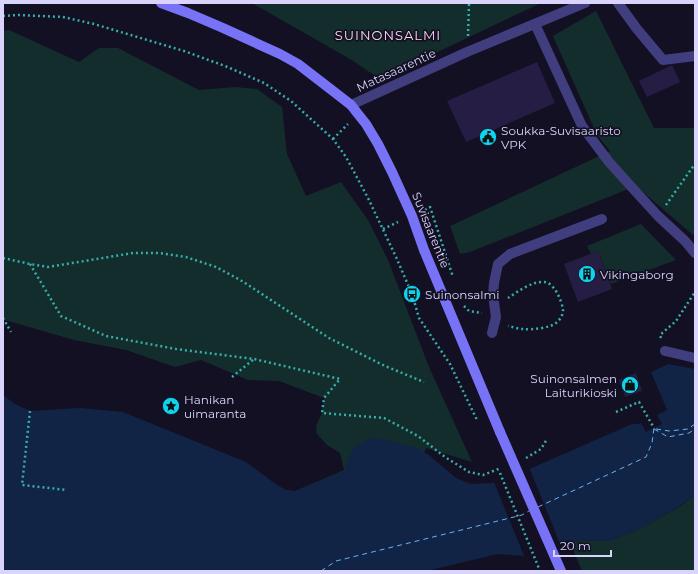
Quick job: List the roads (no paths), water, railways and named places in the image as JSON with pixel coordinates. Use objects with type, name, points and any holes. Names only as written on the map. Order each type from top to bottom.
[{"type":"street","name":"Suvisaarentie","points":[[161,3],[223,28],[280,54],[298,64],[334,90],[351,105],[366,124],[378,144],[412,216],[424,250],[560,571]]},
{"type":"street","name":"Matasaarentie","points":[[351,105],[468,52],[585,3]]},
{"type":"street","points":[[618,3],[663,60],[695,56]]},
{"type":"street","points":[[535,24],[582,126],[609,162],[658,216],[685,241],[695,253]]},
{"type":"street","points":[[493,329],[496,317],[493,295],[498,264],[510,254],[602,219]]},
{"type":"street","points":[[665,351],[695,358]]},
{"type":"water","points":[[668,364],[695,369],[695,495],[678,507],[638,530],[608,541],[569,540],[525,556],[498,554],[426,571],[3,571],[3,395],[15,404],[30,411],[80,408],[123,412],[246,462],[286,490],[295,491],[344,471],[355,446],[371,438],[391,441],[417,448],[429,455],[456,478],[471,484],[492,483],[534,467],[632,424],[639,424],[661,413],[645,375]]},
{"type":"place","name":"Soukka-Suvisaaristo VPK","points":[[488,137]]},
{"type":"place","name":"Vikingaborg","points":[[587,274]]},
{"type":"place","name":"Suinonsalmi","points":[[412,294]]},
{"type":"place","name":"Suinonsalmen Laiturikioski","points":[[630,385]]},
{"type":"place","name":"Hanikan uimaranta","points":[[171,406]]},
{"type":"district","name":"SUINONSALMI","points":[[388,35]]}]
